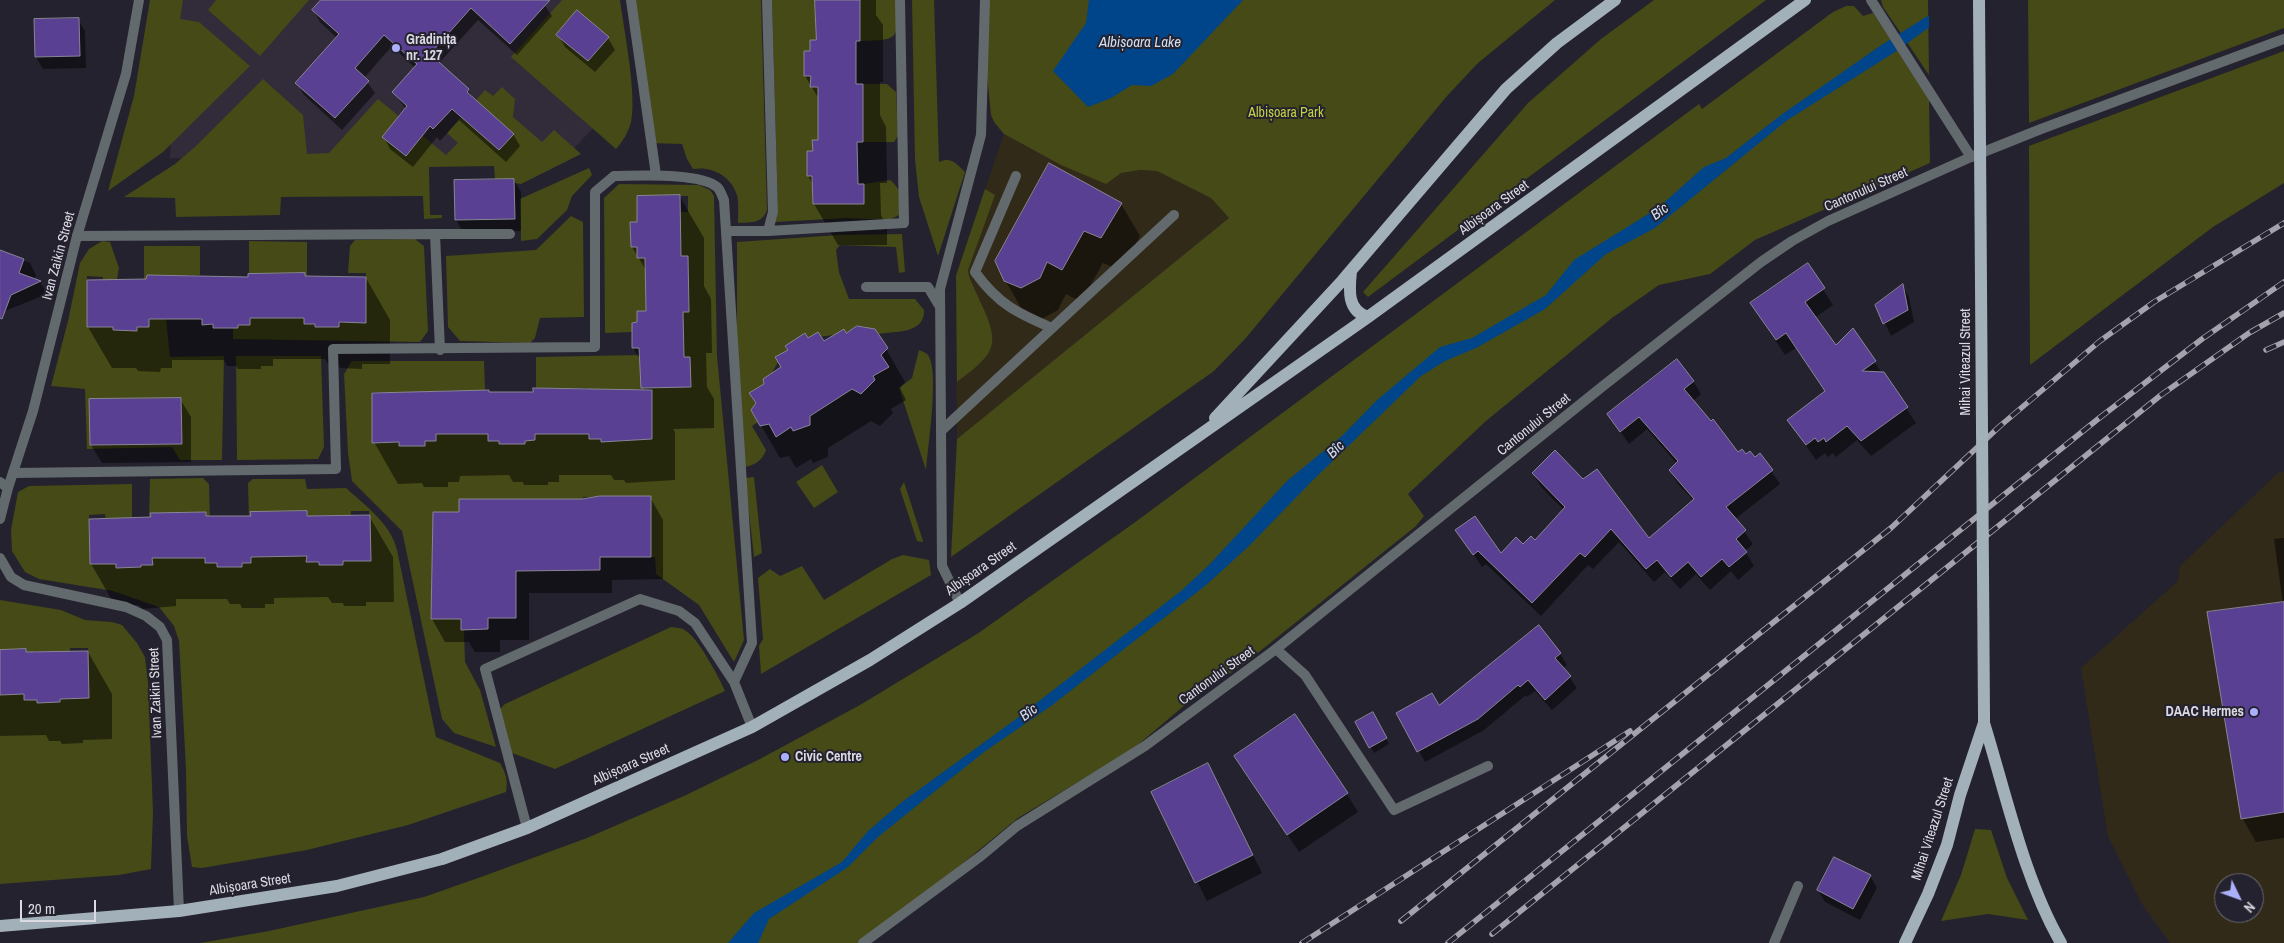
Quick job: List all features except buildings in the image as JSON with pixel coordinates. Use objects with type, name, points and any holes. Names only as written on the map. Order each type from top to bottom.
[{"type":"main road","name":"Albișoara Street","points":[[1198,436],[1351,271],[1506,88],[1557,44],[1615,0]]},
{"type":"main road","name":"Albișoara Street","points":[[0,926],[179,911],[336,886],[442,859],[527,828],[752,727],[870,660],[960,603],[1368,317],[1804,0]]},
{"type":"main road","name":"Mihai Viteazul Street","points":[[1979,0],[1984,718],[2017,835],[2043,905],[2060,943]]},
{"type":"main road","points":[[1351,271],[1350,293],[1352,305],[1355,311],[1368,317]]},
{"type":"main road","name":"Mihai Viteazul Street","points":[[1905,943],[1928,894],[1947,845],[1960,795],[1984,718]]},
{"type":"street","name":"Ivan Zaikin Street","points":[[0,519],[4,485],[13,473],[33,411],[78,236],[126,74],[139,0]]},
{"type":"street","points":[[631,0],[656,175]]},
{"type":"street","points":[[767,0],[773,212],[768,231]]},
{"type":"street","points":[[726,231],[768,231],[904,223],[900,0]]},
{"type":"street","points":[[960,603],[942,566],[940,289],[981,135],[985,0]]},
{"type":"street","points":[[1870,0],[1971,157]]},
{"type":"street","name":"Cantonului Street","points":[[863,943],[981,856],[1017,826],[1145,746],[1276,649],[1603,386],[1761,262],[1792,241],[1828,221],[1971,157],[2041,129],[2284,40]]},
{"type":"street","points":[[13,473],[336,469],[333,349],[440,350],[594,347],[595,192],[614,176],[656,175],[703,180],[717,187],[724,200],[752,643],[734,682]]},
{"type":"street","points":[[1016,176],[975,272],[988,291],[1020,314],[1052,328]]},
{"type":"street","points":[[941,431],[1174,216]]},
{"type":"street","points":[[435,234],[440,350]]},
{"type":"street","points":[[78,236],[510,234]]},
{"type":"street","points":[[866,286],[928,287],[940,308]]},
{"type":"street","points":[[0,558],[11,577]]},
{"type":"street","points":[[0,577],[11,577]]},
{"type":"street","name":"Ivan Zaikin Street","points":[[11,577],[24,585],[126,607],[146,616],[160,627],[167,640],[179,911]]},
{"type":"street","points":[[527,828],[485,669],[640,599],[678,611],[695,623],[734,682],[752,727]]},
{"type":"street","points":[[1276,649],[1305,675],[1394,810],[1488,766]]},
{"type":"street","points":[[1774,943],[1798,886]]},
{"type":"shaded area","name":"Grădinița nr. 127","points":[[177,0],[612,0],[623,97],[559,164],[170,158]]},
{"type":"shaded area","points":[[1004,134],[1061,165],[1121,173],[1140,170],[1157,171],[1211,198],[1229,218],[957,439],[956,274]]},
{"type":"shaded area","points":[[2284,472],[2284,943],[2170,943],[2142,904],[2108,836],[2081,668],[2178,581],[2180,566],[2278,473]]},
{"type":"green space","points":[[150,0],[183,0],[180,19],[199,22],[250,66],[163,152],[108,191],[134,96]]},
{"type":"green space","points":[[216,0],[309,0],[260,56],[208,10]]},
{"type":"green space","points":[[562,0],[620,0],[631,79],[632,110],[628,130],[616,149],[511,57]]},
{"type":"green space","points":[[633,0],[761,0],[767,210],[765,215],[759,220],[738,223],[738,198],[734,188],[725,178],[714,171],[700,168],[693,169],[682,144],[649,143]]},
{"type":"green space","points":[[772,0],[815,0],[816,41],[810,40],[810,51],[804,51],[804,76],[811,76],[811,87],[818,87],[818,140],[813,140],[813,151],[807,152],[807,176],[812,176],[813,204],[864,204],[864,184],[890,180],[900,192],[901,205],[899,215],[889,220],[847,218],[775,222],[778,212]]},
{"type":"green space","points":[[860,0],[897,0],[897,23],[894,35],[884,40],[860,41]]},
{"type":"green space","points":[[912,0],[934,0],[939,162],[950,160],[965,172],[938,256],[919,197],[915,160]]},
{"type":"green space","name":"Albișoara Park","points":[[988,0],[1555,0],[1478,63],[1447,96],[1245,339],[1214,371],[951,557],[957,439],[1229,218],[1211,198],[1157,171],[1140,170],[1121,173],[1106,184],[1061,165],[1004,134],[991,115],[985,56]]},
{"type":"green space","points":[[1654,0],[1766,0],[1368,297],[1363,292],[1528,103],[1601,39]]},
{"type":"green space","points":[[1881,0],[1928,0],[1929,75],[1883,7]]},
{"type":"green space","points":[[2028,0],[2284,0],[2284,28],[2029,123]]},
{"type":"green space","points":[[1846,6],[1854,6],[1863,16],[1873,13],[1929,98],[1930,163],[1755,240],[1710,274],[1659,285],[1612,318],[1486,421],[1408,494],[1424,516],[1416,526],[1249,660],[1186,704],[1133,749],[1018,818],[913,904],[859,943],[200,943],[269,931],[424,897],[481,877],[587,838],[686,795],[758,760],[860,705],[977,634],[1134,523],[1699,104],[1702,109],[1833,12]]},
{"type":"green space","points":[[2284,51],[2284,183],[2213,227],[2030,365],[2029,146]]},
{"type":"green space","points":[[263,79],[303,115],[307,154],[329,153],[378,99],[446,155],[458,143],[447,133],[485,90],[493,96],[502,87],[515,99],[513,117],[542,142],[554,130],[581,154],[521,184],[514,183],[514,179],[495,179],[494,166],[429,167],[430,215],[442,215],[442,218],[424,219],[423,196],[281,197],[280,215],[176,217],[175,198],[124,197],[175,164],[195,147]]},
{"type":"green space","points":[[863,84],[887,84],[896,92],[898,136],[894,142],[863,142]]},
{"type":"green space","points":[[589,168],[592,175],[572,196],[567,210],[537,239],[521,241],[520,199]]},
{"type":"green space","points":[[619,184],[699,185],[710,190],[714,196],[717,356],[744,640],[734,662],[699,605],[656,574],[655,557],[651,557],[651,496],[583,497],[582,512],[575,499],[459,499],[459,512],[433,512],[431,619],[461,619],[461,629],[464,630],[465,662],[480,690],[496,747],[454,733],[442,719],[402,531],[352,481],[348,453],[344,374],[352,361],[484,361],[485,390],[433,391],[432,400],[390,401],[389,392],[372,392],[373,443],[399,442],[399,446],[424,446],[425,441],[436,441],[436,434],[488,434],[488,440],[499,441],[500,444],[525,444],[525,441],[535,440],[535,434],[589,434],[589,439],[601,439],[602,442],[652,439],[652,389],[636,389],[636,396],[589,398],[589,388],[536,388],[536,357],[639,355],[640,358],[691,387],[690,357],[680,357],[678,312],[689,312],[688,256],[678,256],[681,247],[678,212],[688,212],[688,196],[637,196],[637,222],[630,222],[631,247],[637,247],[637,258],[645,258],[646,311],[637,311],[637,322],[632,323],[632,332],[605,333],[604,198]]},
{"type":"green space","points":[[985,189],[995,195],[968,270],[990,327],[991,346],[987,355],[980,363],[957,382],[956,276]]},
{"type":"green space","points":[[571,216],[583,222],[584,317],[540,318],[535,338],[530,343],[460,341],[448,327],[446,256],[536,250]]},
{"type":"green space","points":[[902,234],[905,272],[899,273],[896,247],[840,245],[836,250],[839,272],[849,299],[915,299],[924,310],[920,323],[908,330],[878,334],[876,331],[869,335],[865,327],[857,326],[846,333],[844,329],[834,335],[808,338],[785,346],[788,350],[776,357],[778,362],[772,373],[763,379],[764,384],[753,391],[751,397],[756,403],[751,410],[758,422],[752,426],[766,450],[758,462],[744,467],[737,363],[737,242],[838,235]]},
{"type":"green space","points":[[415,239],[424,246],[428,331],[420,342],[233,339],[233,328],[238,328],[238,325],[249,325],[250,318],[304,318],[304,324],[315,324],[315,327],[339,327],[339,323],[366,323],[366,273],[348,273],[350,246],[355,240]]},
{"type":"green space","points":[[102,241],[110,242],[119,268],[117,279],[113,279],[112,284],[103,284],[103,277],[87,276],[87,327],[113,327],[113,330],[137,331],[137,327],[149,319],[166,319],[170,357],[224,356],[222,460],[180,460],[172,447],[87,449],[85,389],[51,386],[68,321],[80,263],[89,249]]},
{"type":"green space","points":[[249,241],[307,242],[307,282],[305,282],[305,273],[249,274]]},
{"type":"green space","points":[[144,246],[200,246],[200,275],[147,275],[146,284],[144,284]]},
{"type":"green space","points":[[919,350],[926,353],[929,357],[933,382],[926,470],[899,388],[912,378]]},
{"type":"green space","points":[[236,356],[321,356],[324,447],[318,459],[237,460]]},
{"type":"green space","points":[[822,465],[838,492],[814,508],[796,482]]},
{"type":"green space","points":[[754,477],[762,553],[754,557],[745,478]]},
{"type":"green space","points":[[203,478],[209,484],[210,522],[206,522],[205,512],[151,513],[149,521],[150,479]]},
{"type":"green space","points":[[253,479],[305,479],[307,489],[346,488],[383,523],[397,550],[436,737],[500,763],[506,777],[506,792],[408,825],[307,850],[202,868],[192,867],[187,836],[186,769],[179,641],[174,626],[159,607],[113,591],[39,579],[25,572],[12,551],[11,530],[18,492],[29,486],[132,484],[132,518],[106,523],[105,514],[89,515],[90,564],[116,564],[117,568],[140,567],[141,565],[153,565],[152,558],[205,558],[205,563],[217,563],[217,567],[242,567],[242,563],[251,563],[251,557],[307,556],[307,562],[343,565],[343,561],[371,560],[369,511],[351,511],[351,520],[343,520],[343,515],[318,515],[317,519],[307,519],[307,511],[251,512],[251,521],[249,521],[248,483]]},
{"type":"green space","points":[[904,482],[923,542],[917,541],[900,489]]},
{"type":"green space","points":[[903,555],[929,560],[931,575],[761,674],[759,646],[763,639],[758,578],[770,569],[780,576],[802,566],[824,600],[892,559]]},
{"type":"green space","points":[[0,600],[61,610],[85,620],[112,622],[122,625],[137,643],[145,657],[148,683],[153,812],[151,869],[119,875],[0,884],[0,695],[24,694],[24,700],[37,700],[37,703],[60,702],[60,699],[89,698],[88,648],[70,648],[70,656],[58,651],[34,651],[33,656],[26,656],[26,649],[0,650]]},
{"type":"green space","points":[[671,627],[684,630],[691,635],[702,649],[725,691],[555,769],[512,753],[500,709],[505,704]]},
{"type":"green space","points":[[1975,829],[1991,830],[2007,878],[2028,920],[1988,914],[1941,921],[1961,875]]},
{"type":"water","name":"Albișoara Lake","points":[[1089,0],[1243,0],[1173,74],[1151,86],[1132,85],[1111,98],[1088,107],[1053,71],[1086,23]]},
{"type":"water","name":"Bîc","points":[[1953,0],[1967,0],[1895,52],[1786,121],[1655,228],[1606,254],[1545,309],[1476,348],[1445,361],[1421,376],[1312,481],[1249,546],[1205,586],[1051,706],[984,752],[879,836],[848,867],[769,919],[758,943],[728,943],[754,913],[842,862],[868,831],[902,802],[1012,722],[1181,591],[1209,565],[1287,481],[1343,435],[1376,401],[1440,347],[1472,338],[1546,295],[1574,260],[1658,208],[1704,167],[1726,158],[1781,115],[1880,46]]},
{"type":"pier","points":[[1948,0],[1969,0],[1929,29],[1929,13]]},
{"type":"railway","points":[[1401,921],[1891,528],[2000,426],[2100,341],[2154,302],[2284,223]]},
{"type":"railway","points":[[1448,943],[2098,419],[2202,339],[2284,282]]},
{"type":"railway","points":[[1492,934],[2161,395],[2249,333],[2284,313]]},
{"type":"railway","points":[[2266,350],[2284,342]]},
{"type":"railway","points":[[1302,943],[1630,731]]},
{"type":"place","name":"Grădinița nr. 127","points":[[396,48]]},
{"type":"place","name":"DAAC Hermes","points":[[2254,712]]},
{"type":"place","name":"Civic Centre","points":[[785,757]]}]
